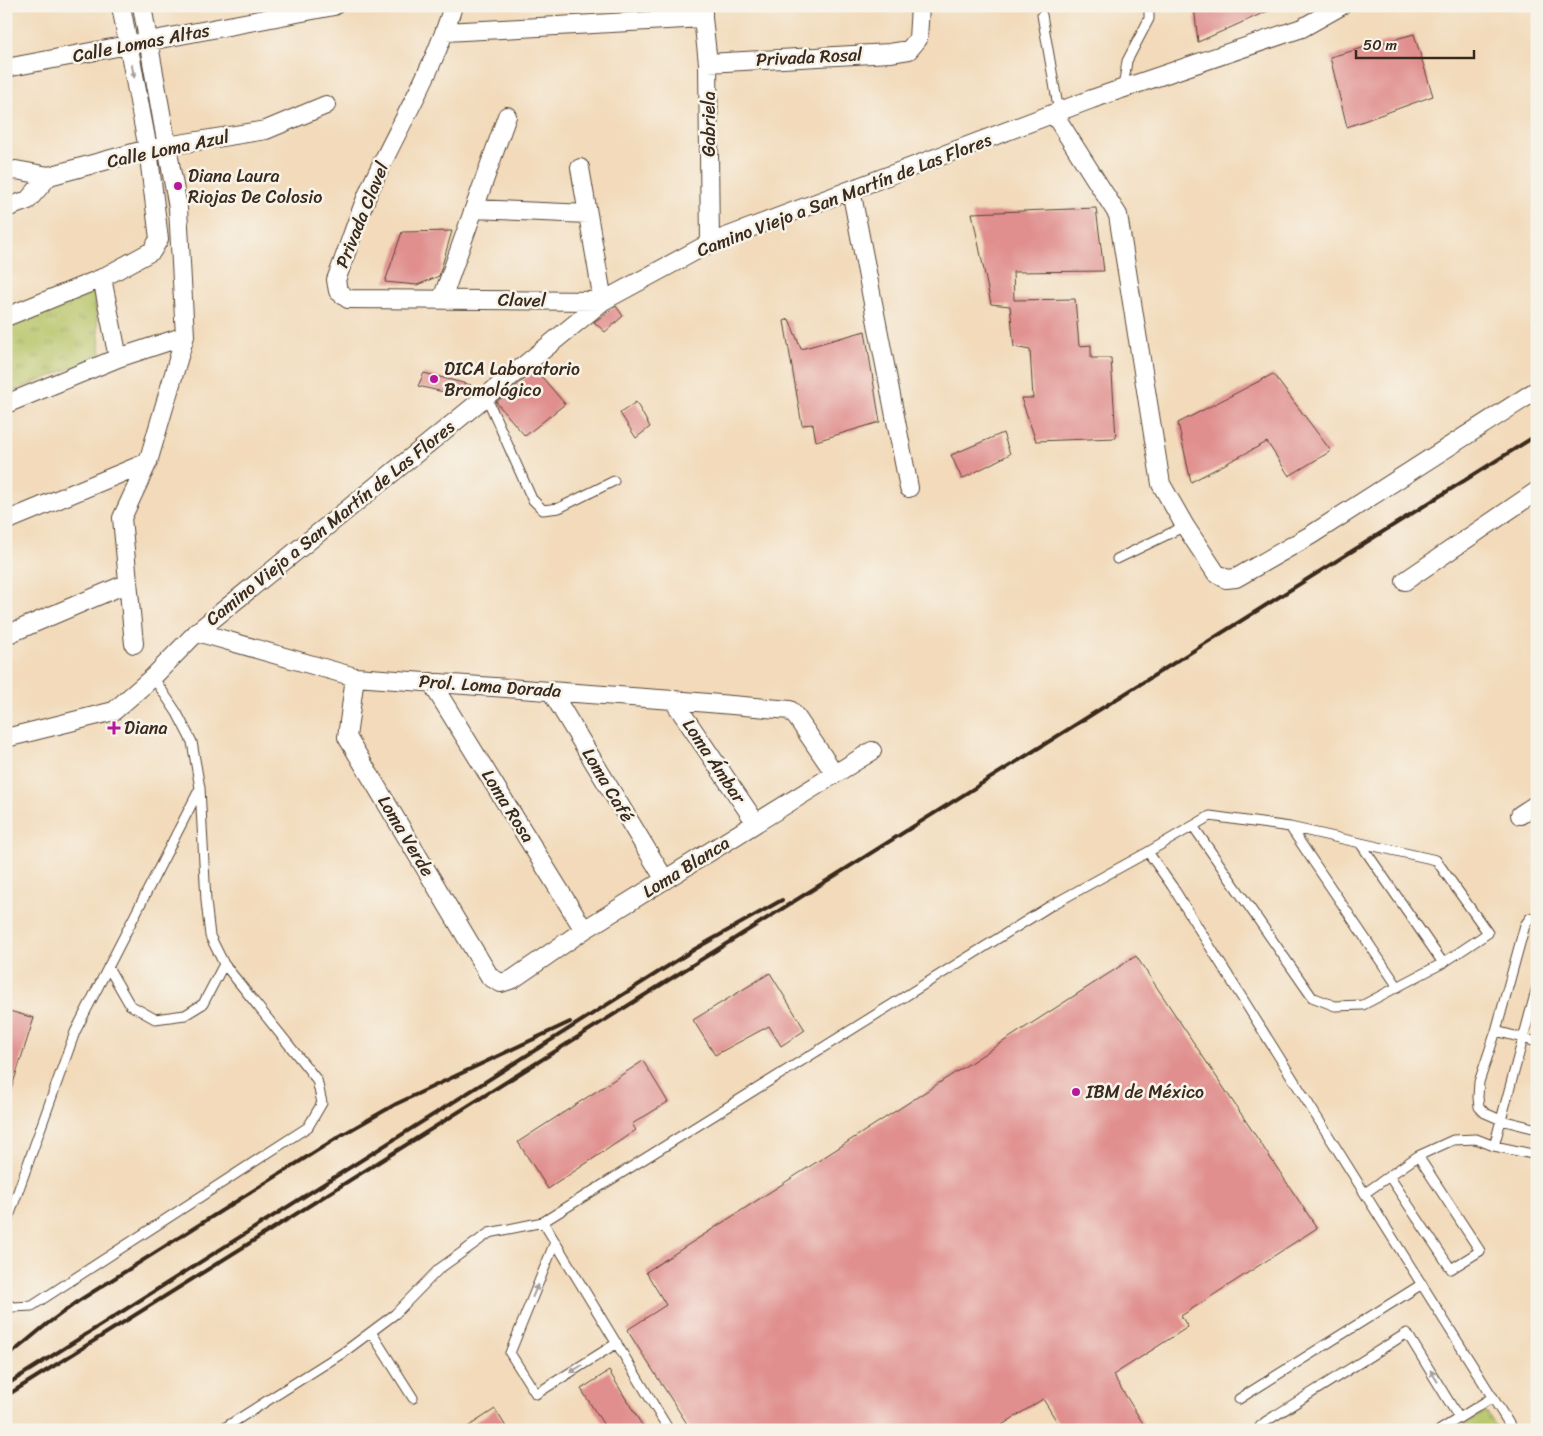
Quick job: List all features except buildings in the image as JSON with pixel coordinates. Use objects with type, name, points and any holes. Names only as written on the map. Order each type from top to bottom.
[{"type":"street","points":[[6,316],[102,278],[148,254],[159,239],[148,149],[121,6]]},
{"type":"street","points":[[134,644],[122,518],[148,462],[185,336],[178,208],[142,6]]},
{"type":"street","name":"Calle Lomas Altas","points":[[6,68],[334,6]]},
{"type":"street","name":"Privada Clavel","points":[[442,299],[348,299],[338,291],[336,280],[373,182],[415,99],[445,32],[453,6]]},
{"type":"street","name":"Privada Rosal","points":[[708,63],[909,50],[918,39],[920,6]]},
{"type":"street","name":"Camino Viejo a San Martín de Las Flores","points":[[6,738],[114,711],[153,678],[197,632],[603,301],[710,243],[1122,88],[1302,28],[1341,6]]},
{"type":"street","points":[[445,32],[703,12]]},
{"type":"street","name":"Gabriela","points":[[703,12],[708,63],[710,243]]},
{"type":"street","name":"Calle Loma Azul","points":[[6,172],[16,170],[49,176],[148,149],[266,130],[326,105]]},
{"type":"street","points":[[1056,113],[1118,215],[1161,484],[1184,526],[1216,574],[1226,579],[1236,578],[1311,535],[1537,390]]},
{"type":"street","points":[[442,299],[507,116]]},
{"type":"street","points":[[580,168],[603,301]]},
{"type":"street","points":[[6,208],[28,200],[49,176]]},
{"type":"street","points":[[851,190],[909,488]]},
{"type":"street","points":[[474,208],[588,214]]},
{"type":"street","points":[[102,278],[118,358]]},
{"type":"street","name":"Clavel","points":[[442,299],[603,301]]},
{"type":"street","points":[[6,404],[118,358],[185,336]]},
{"type":"street","points":[[6,521],[148,462]]},
{"type":"street","points":[[1405,580],[1537,491]]},
{"type":"street","points":[[6,635],[128,583]]},
{"type":"street","name":"Prol. Loma Dorada","points":[[197,632],[355,677],[790,710],[835,774]]},
{"type":"street","name":"Loma Verde","points":[[355,677],[347,737],[490,977],[501,982]]},
{"type":"street","name":"Loma Rosa","points":[[431,682],[584,930]]},
{"type":"street","name":"Loma Café","points":[[550,691],[665,880]]},
{"type":"street","name":"Loma Ámbar","points":[[673,700],[756,823]]},
{"type":"street","name":"Loma Blanca","points":[[501,982],[513,979],[584,930],[872,751]]},
{"type":"street","points":[[1520,815],[1537,804]]},
{"type":"lane","points":[[1122,88],[1127,61],[1149,19],[1149,6]]},
{"type":"lane","points":[[1042,15],[1056,113]]},
{"type":"lane","points":[[486,396],[532,499],[544,510],[559,508],[614,480]]},
{"type":"lane","points":[[1117,559],[1184,526]]},
{"type":"lane","points":[[6,1303],[13,1308],[32,1306],[308,1127],[322,1103],[317,1080],[224,964],[210,936],[206,902],[200,788],[192,742],[177,713],[153,678]]},
{"type":"lane","points":[[6,1225],[70,1047],[108,967],[200,788]]},
{"type":"lane","points":[[221,1430],[344,1352],[395,1314],[440,1269],[489,1234],[543,1222],[1050,906],[1210,816],[1290,827],[1436,860],[1488,934],[1443,963],[1363,1004],[1335,1006],[1312,997],[1193,826]]},
{"type":"lane","points":[[1290,827],[1398,987]]},
{"type":"lane","points":[[1360,843],[1443,963]]},
{"type":"lane","points":[[1148,852],[1172,886],[1366,1192],[1513,1430]]},
{"type":"lane","points":[[1537,916],[1530,918],[1525,925],[1480,1082],[1478,1096],[1479,1107],[1485,1113],[1501,1120],[1537,1129]]},
{"type":"lane","points":[[108,967],[130,1005],[155,1019],[185,1015],[203,1004],[224,964]]},
{"type":"lane","points":[[1494,1146],[1537,987]]},
{"type":"lane","points":[[1496,1031],[1537,1042]]},
{"type":"lane","points":[[1366,1192],[1418,1156],[1453,1140],[1476,1138],[1494,1146],[1537,1155]]},
{"type":"lane","points":[[1389,1176],[1451,1269],[1480,1250],[1418,1156]]},
{"type":"lane","points":[[543,1222],[669,1430]]},
{"type":"lane","points":[[555,1242],[510,1353],[536,1394],[617,1343]]},
{"type":"lane","points":[[1239,1399],[1422,1284]]},
{"type":"lane","points":[[371,1332],[413,1398]]},
{"type":"lane","points":[[1261,1426],[1407,1333],[1459,1418]]},
{"type":"lane","points":[[1440,1430],[1492,1397]]},
{"type":"green space","points":[[94,289],[101,356],[6,394],[6,325]]},
{"type":"green space","points":[[1486,1411],[1498,1430],[1457,1430]]},
{"type":"railway","points":[[6,1396],[1537,435]]},
{"type":"railway","points":[[6,1385],[695,949],[782,900]]},
{"type":"railway","points":[[6,1358],[80,1300],[340,1136],[396,1104],[570,1022]]},
{"type":"place","name":"Diana Laura Riojas De Colosio","points":[[178,186]]},
{"type":"place","name":"DICA Laboratorio Bromológico","points":[[434,379]]},
{"type":"place","name":"Diana","points":[[114,728]]},
{"type":"place","name":"IBM de México","points":[[1076,1092]]}]
